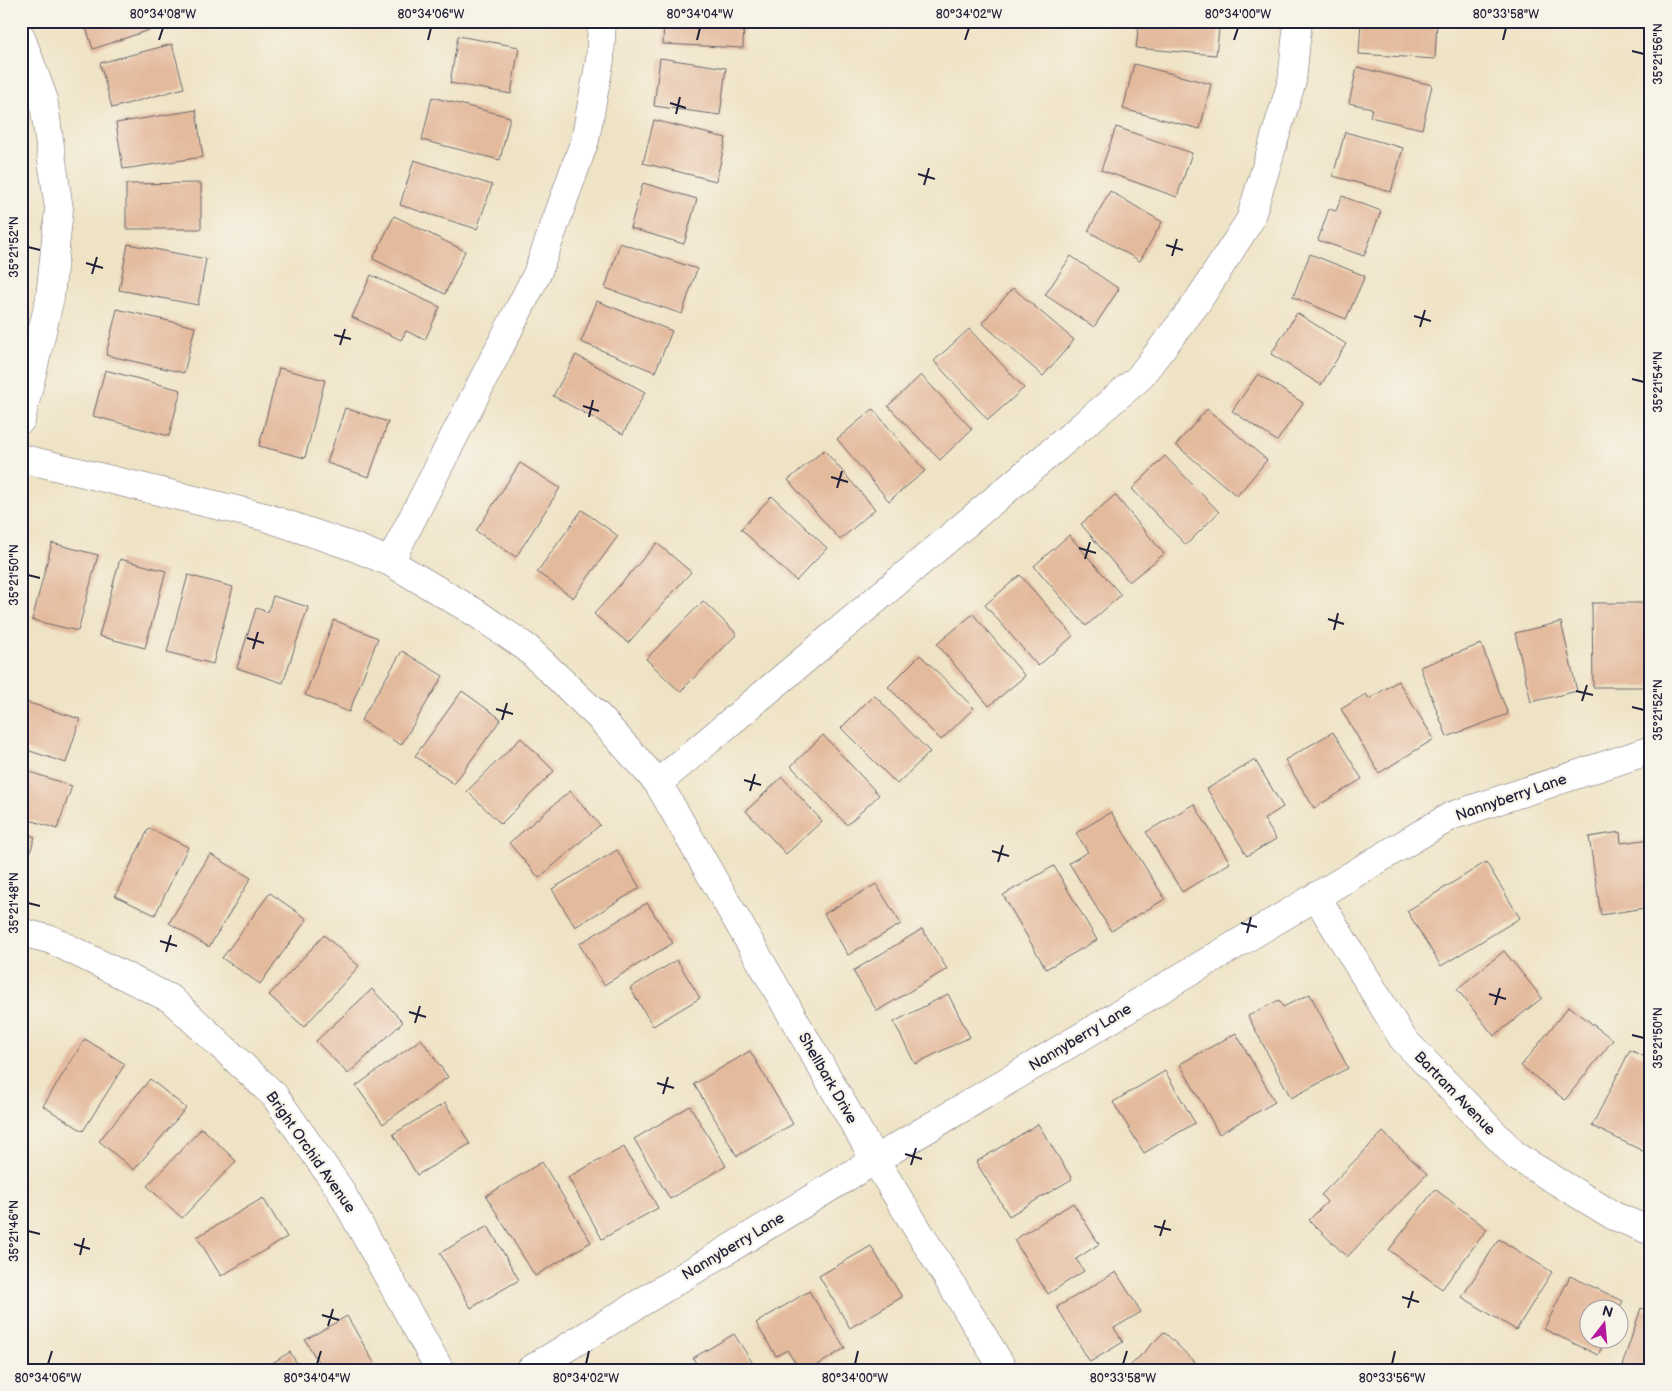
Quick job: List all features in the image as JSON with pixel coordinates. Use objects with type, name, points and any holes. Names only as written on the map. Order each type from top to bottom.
[{"type":"street","points":[[390,562],[537,274],[584,140],[600,60],[602,21]]},
{"type":"street","points":[[658,782],[1138,379],[1196,304],[1250,220],[1292,81],[1298,21]]},
{"type":"street","points":[[21,37],[43,97],[59,209],[50,298],[21,420]]},
{"type":"street","name":"Shellbark Drive","points":[[21,458],[265,517],[354,547],[390,562],[476,613],[527,648],[599,717],[658,782],[874,1160],[1004,1370]]},
{"type":"street","name":"Nannyberry Lane","points":[[530,1370],[874,1160],[1451,816],[1651,750]]},
{"type":"street","name":"Bartram Avenue","points":[[1316,896],[1403,1039],[1517,1157],[1614,1216],[1651,1231]]},
{"type":"street","name":"Bright Orchid Avenue","points":[[21,932],[52,940],[171,999],[274,1095],[339,1188],[440,1370]]},
{"type":"building","points":[[84,21],[170,21],[170,23],[93,49]]},
{"type":"building","points":[[664,21],[744,21],[743,48],[663,44]]},
{"type":"building","points":[[1139,21],[1220,21],[1216,55],[1136,48]]},
{"type":"building","points":[[1361,21],[1437,21],[1435,59],[1359,54]]},
{"type":"building","points":[[458,36],[519,47],[511,94],[450,83]]},
{"type":"building","points":[[172,44],[184,88],[112,108],[100,63]]},
{"type":"building","points":[[660,58],[726,68],[720,115],[654,106]]},
{"type":"building","points":[[1134,64],[1211,84],[1200,129],[1123,109]]},
{"type":"building","points":[[1357,67],[1432,85],[1422,129],[1370,117],[1372,108],[1349,103]]},
{"type":"building","points":[[432,97],[510,117],[500,160],[422,140]]},
{"type":"building","points":[[196,110],[203,157],[123,169],[116,123]]},
{"type":"building","points":[[654,120],[726,138],[716,181],[643,163]]},
{"type":"building","points":[[1116,127],[1192,153],[1177,197],[1101,170]]},
{"type":"building","points":[[1345,132],[1403,148],[1391,192],[1333,176]]},
{"type":"building","points":[[414,160],[492,185],[477,229],[400,205]]},
{"type":"building","points":[[201,183],[201,229],[126,229],[126,184]]},
{"type":"building","points":[[643,183],[697,199],[684,244],[630,228]]},
{"type":"building","points":[[1110,191],[1162,222],[1140,261],[1088,231]]},
{"type":"building","points":[[1342,196],[1381,211],[1364,256],[1318,240],[1329,209],[1336,211]]},
{"type":"building","points":[[394,216],[465,251],[445,294],[373,259]]},
{"type":"building","points":[[620,243],[697,269],[682,314],[605,288]]},
{"type":"building","points":[[128,244],[206,259],[198,305],[119,290]]},
{"type":"building","points":[[1310,254],[1365,276],[1346,319],[1293,297]]},
{"type":"building","points":[[1071,256],[1119,289],[1094,327],[1045,295]]},
{"type":"building","points":[[371,275],[440,307],[425,340],[406,331],[401,340],[352,317]]},
{"type":"building","points":[[1013,288],[1074,340],[1043,376],[982,323]]},
{"type":"building","points":[[597,301],[672,331],[655,372],[581,342]]},
{"type":"building","points":[[117,309],[195,327],[184,373],[106,355]]},
{"type":"building","points":[[1297,313],[1346,344],[1321,385],[1271,354]]},
{"type":"building","points":[[969,329],[1024,388],[988,420],[934,361]]},
{"type":"building","points":[[576,355],[645,392],[623,434],[553,396]]},
{"type":"building","points":[[279,368],[325,380],[305,458],[259,446]]},
{"type":"building","points":[[105,370],[181,390],[169,436],[93,416]]},
{"type":"building","points":[[1258,374],[1303,403],[1277,441],[1232,411]]},
{"type":"building","points":[[921,375],[972,429],[940,460],[888,406]]},
{"type":"building","points":[[345,408],[388,422],[369,477],[327,463]]},
{"type":"building","points":[[873,409],[925,471],[889,501],[837,439]]},
{"type":"building","points":[[1207,409],[1267,460],[1237,496],[1176,445]]},
{"type":"building","points":[[824,450],[875,509],[840,540],[788,480]]},
{"type":"building","points":[[1165,456],[1219,512],[1186,545],[1132,489]]},
{"type":"building","points":[[520,463],[560,488],[516,557],[476,531]]},
{"type":"building","points":[[1115,495],[1164,554],[1129,582],[1081,524]]},
{"type":"building","points":[[772,496],[827,548],[796,581],[741,529]]},
{"type":"building","points":[[582,510],[618,536],[573,598],[537,572]]},
{"type":"building","points":[[1069,535],[1121,595],[1086,626],[1034,566]]},
{"type":"building","points":[[52,543],[98,555],[78,631],[32,620]]},
{"type":"building","points":[[657,543],[691,572],[628,643],[594,614]]},
{"type":"building","points":[[120,559],[166,571],[145,648],[99,636]]},
{"type":"building","points":[[188,575],[233,587],[213,664],[167,652]]},
{"type":"building","points":[[1020,575],[1073,636],[1038,666],[985,605]]},
{"type":"building","points":[[273,596],[308,607],[283,683],[237,668],[256,608],[268,612]]},
{"type":"building","points":[[703,601],[737,634],[680,692],[646,659]]},
{"type":"building","points":[[1592,603],[1651,603],[1651,687],[1593,687]]},
{"type":"building","points":[[973,614],[1025,676],[989,706],[937,644]]},
{"type":"building","points":[[334,620],[378,638],[349,712],[305,695]]},
{"type":"building","points":[[1561,622],[1577,691],[1531,702],[1515,633]]},
{"type":"building","points":[[1481,644],[1508,714],[1447,737],[1420,667]]},
{"type":"building","points":[[402,651],[443,676],[401,745],[361,720]]},
{"type":"building","points":[[920,655],[974,708],[941,740],[888,687]]},
{"type":"building","points":[[1398,681],[1434,739],[1379,773],[1341,709],[1366,694],[1369,699]]},
{"type":"building","points":[[462,691],[501,719],[454,784],[415,756]]},
{"type":"building","points":[[874,695],[930,752],[897,784],[841,728]]},
{"type":"building","points":[[26,702],[80,719],[66,763],[21,748],[21,718]]},
{"type":"building","points":[[1333,732],[1362,779],[1314,808],[1285,760]]},
{"type":"building","points":[[823,735],[879,795],[847,825],[791,766]]},
{"type":"building","points":[[521,738],[554,771],[501,824],[467,791]]},
{"type":"building","points":[[1255,760],[1283,807],[1264,819],[1276,839],[1247,856],[1207,789]]},
{"type":"building","points":[[21,769],[72,786],[57,829],[21,817]]},
{"type":"building","points":[[782,777],[822,821],[786,854],[746,811]]},
{"type":"building","points":[[570,791],[600,825],[539,878],[509,843]]},
{"type":"building","points":[[1194,804],[1230,863],[1182,892],[1146,832]]},
{"type":"building","points":[[1111,812],[1165,899],[1111,931],[1069,863],[1088,852],[1076,833]]},
{"type":"building","points":[[149,828],[188,847],[155,915],[115,896]]},
{"type":"building","points":[[21,832],[35,837],[22,878],[21,877]]},
{"type":"building","points":[[1620,832],[1621,843],[1651,839],[1651,907],[1601,915],[1589,837]]},
{"type":"building","points":[[617,850],[640,888],[575,927],[552,889]]},
{"type":"building","points":[[210,854],[251,878],[209,947],[169,923]]},
{"type":"building","points":[[1486,862],[1520,918],[1441,966],[1407,911]]},
{"type":"building","points":[[1054,866],[1097,940],[1046,969],[1003,895]]},
{"type":"building","points":[[876,884],[901,924],[848,955],[824,914]]},
{"type":"building","points":[[270,893],[307,919],[260,984],[222,958]]},
{"type":"building","points":[[647,903],[673,943],[604,985],[579,944]]},
{"type":"building","points":[[922,929],[947,969],[877,1011],[853,971]]},
{"type":"building","points":[[324,935],[359,966],[304,1027],[269,995]]},
{"type":"building","points":[[1504,951],[1542,998],[1494,1036],[1457,989]]},
{"type":"building","points":[[677,960],[700,998],[653,1026],[630,988]]},
{"type":"building","points":[[372,989],[403,1022],[348,1074],[316,1041]]},
{"type":"building","points":[[948,994],[970,1037],[915,1064],[894,1022]]},
{"type":"building","points":[[1310,994],[1348,1068],[1291,1098],[1248,1016],[1279,1000],[1283,1007]]},
{"type":"building","points":[[1569,1006],[1613,1040],[1565,1100],[1521,1066]]},
{"type":"building","points":[[1236,1033],[1275,1102],[1219,1134],[1180,1064]]},
{"type":"building","points":[[85,1039],[125,1064],[83,1131],[43,1106]]},
{"type":"building","points":[[421,1039],[448,1077],[383,1124],[356,1086]]},
{"type":"building","points":[[1630,1050],[1651,1060],[1651,1155],[1592,1126]]},
{"type":"building","points":[[750,1051],[793,1124],[737,1156],[694,1084]]},
{"type":"building","points":[[1165,1071],[1195,1123],[1144,1153],[1113,1102]]},
{"type":"building","points":[[150,1079],[186,1108],[134,1170],[99,1141]]},
{"type":"building","points":[[445,1103],[470,1144],[417,1175],[393,1134]]},
{"type":"building","points":[[690,1106],[726,1166],[670,1199],[634,1139]]},
{"type":"building","points":[[1038,1124],[1072,1179],[1009,1216],[976,1162]]},
{"type":"building","points":[[202,1128],[236,1161],[182,1218],[147,1186]]},
{"type":"building","points":[[1383,1132],[1427,1174],[1347,1257],[1309,1220],[1327,1202],[1321,1195]]},
{"type":"building","points":[[624,1147],[658,1208],[602,1239],[568,1177]]},
{"type":"building","points":[[542,1162],[591,1242],[535,1276],[486,1196]]},
{"type":"building","points":[[1435,1189],[1487,1229],[1442,1289],[1389,1250]]},
{"type":"building","points":[[263,1198],[287,1237],[221,1276],[197,1237]]},
{"type":"building","points":[[1073,1203],[1099,1244],[1076,1259],[1084,1271],[1048,1294],[1014,1240]]},
{"type":"building","points":[[488,1226],[519,1280],[471,1308],[440,1253]]},
{"type":"building","points":[[1499,1239],[1552,1272],[1516,1330],[1462,1297]]},
{"type":"building","points":[[871,1246],[902,1297],[850,1328],[819,1276]]},
{"type":"building","points":[[1116,1272],[1141,1312],[1114,1328],[1123,1342],[1090,1362],[1057,1307]]},
{"type":"building","points":[[1570,1276],[1617,1298],[1580,1298],[1580,1346],[1544,1329]]},
{"type":"building","points":[[809,1291],[845,1348],[810,1370],[800,1370],[787,1350],[776,1356],[756,1323]]},
{"type":"building","points":[[1641,1308],[1651,1312],[1651,1370],[1633,1370],[1622,1366],[1628,1348],[1630,1348],[1630,1342]]},
{"type":"building","points":[[347,1316],[377,1368],[374,1370],[323,1370],[305,1340]]},
{"type":"building","points":[[1164,1332],[1200,1367],[1197,1370],[1126,1370]]},
{"type":"building","points":[[734,1334],[757,1370],[700,1370],[693,1358]]},
{"type":"building","points":[[1583,1348],[1601,1348],[1598,1355]]},
{"type":"building","points":[[290,1352],[301,1370],[261,1370]]}]
